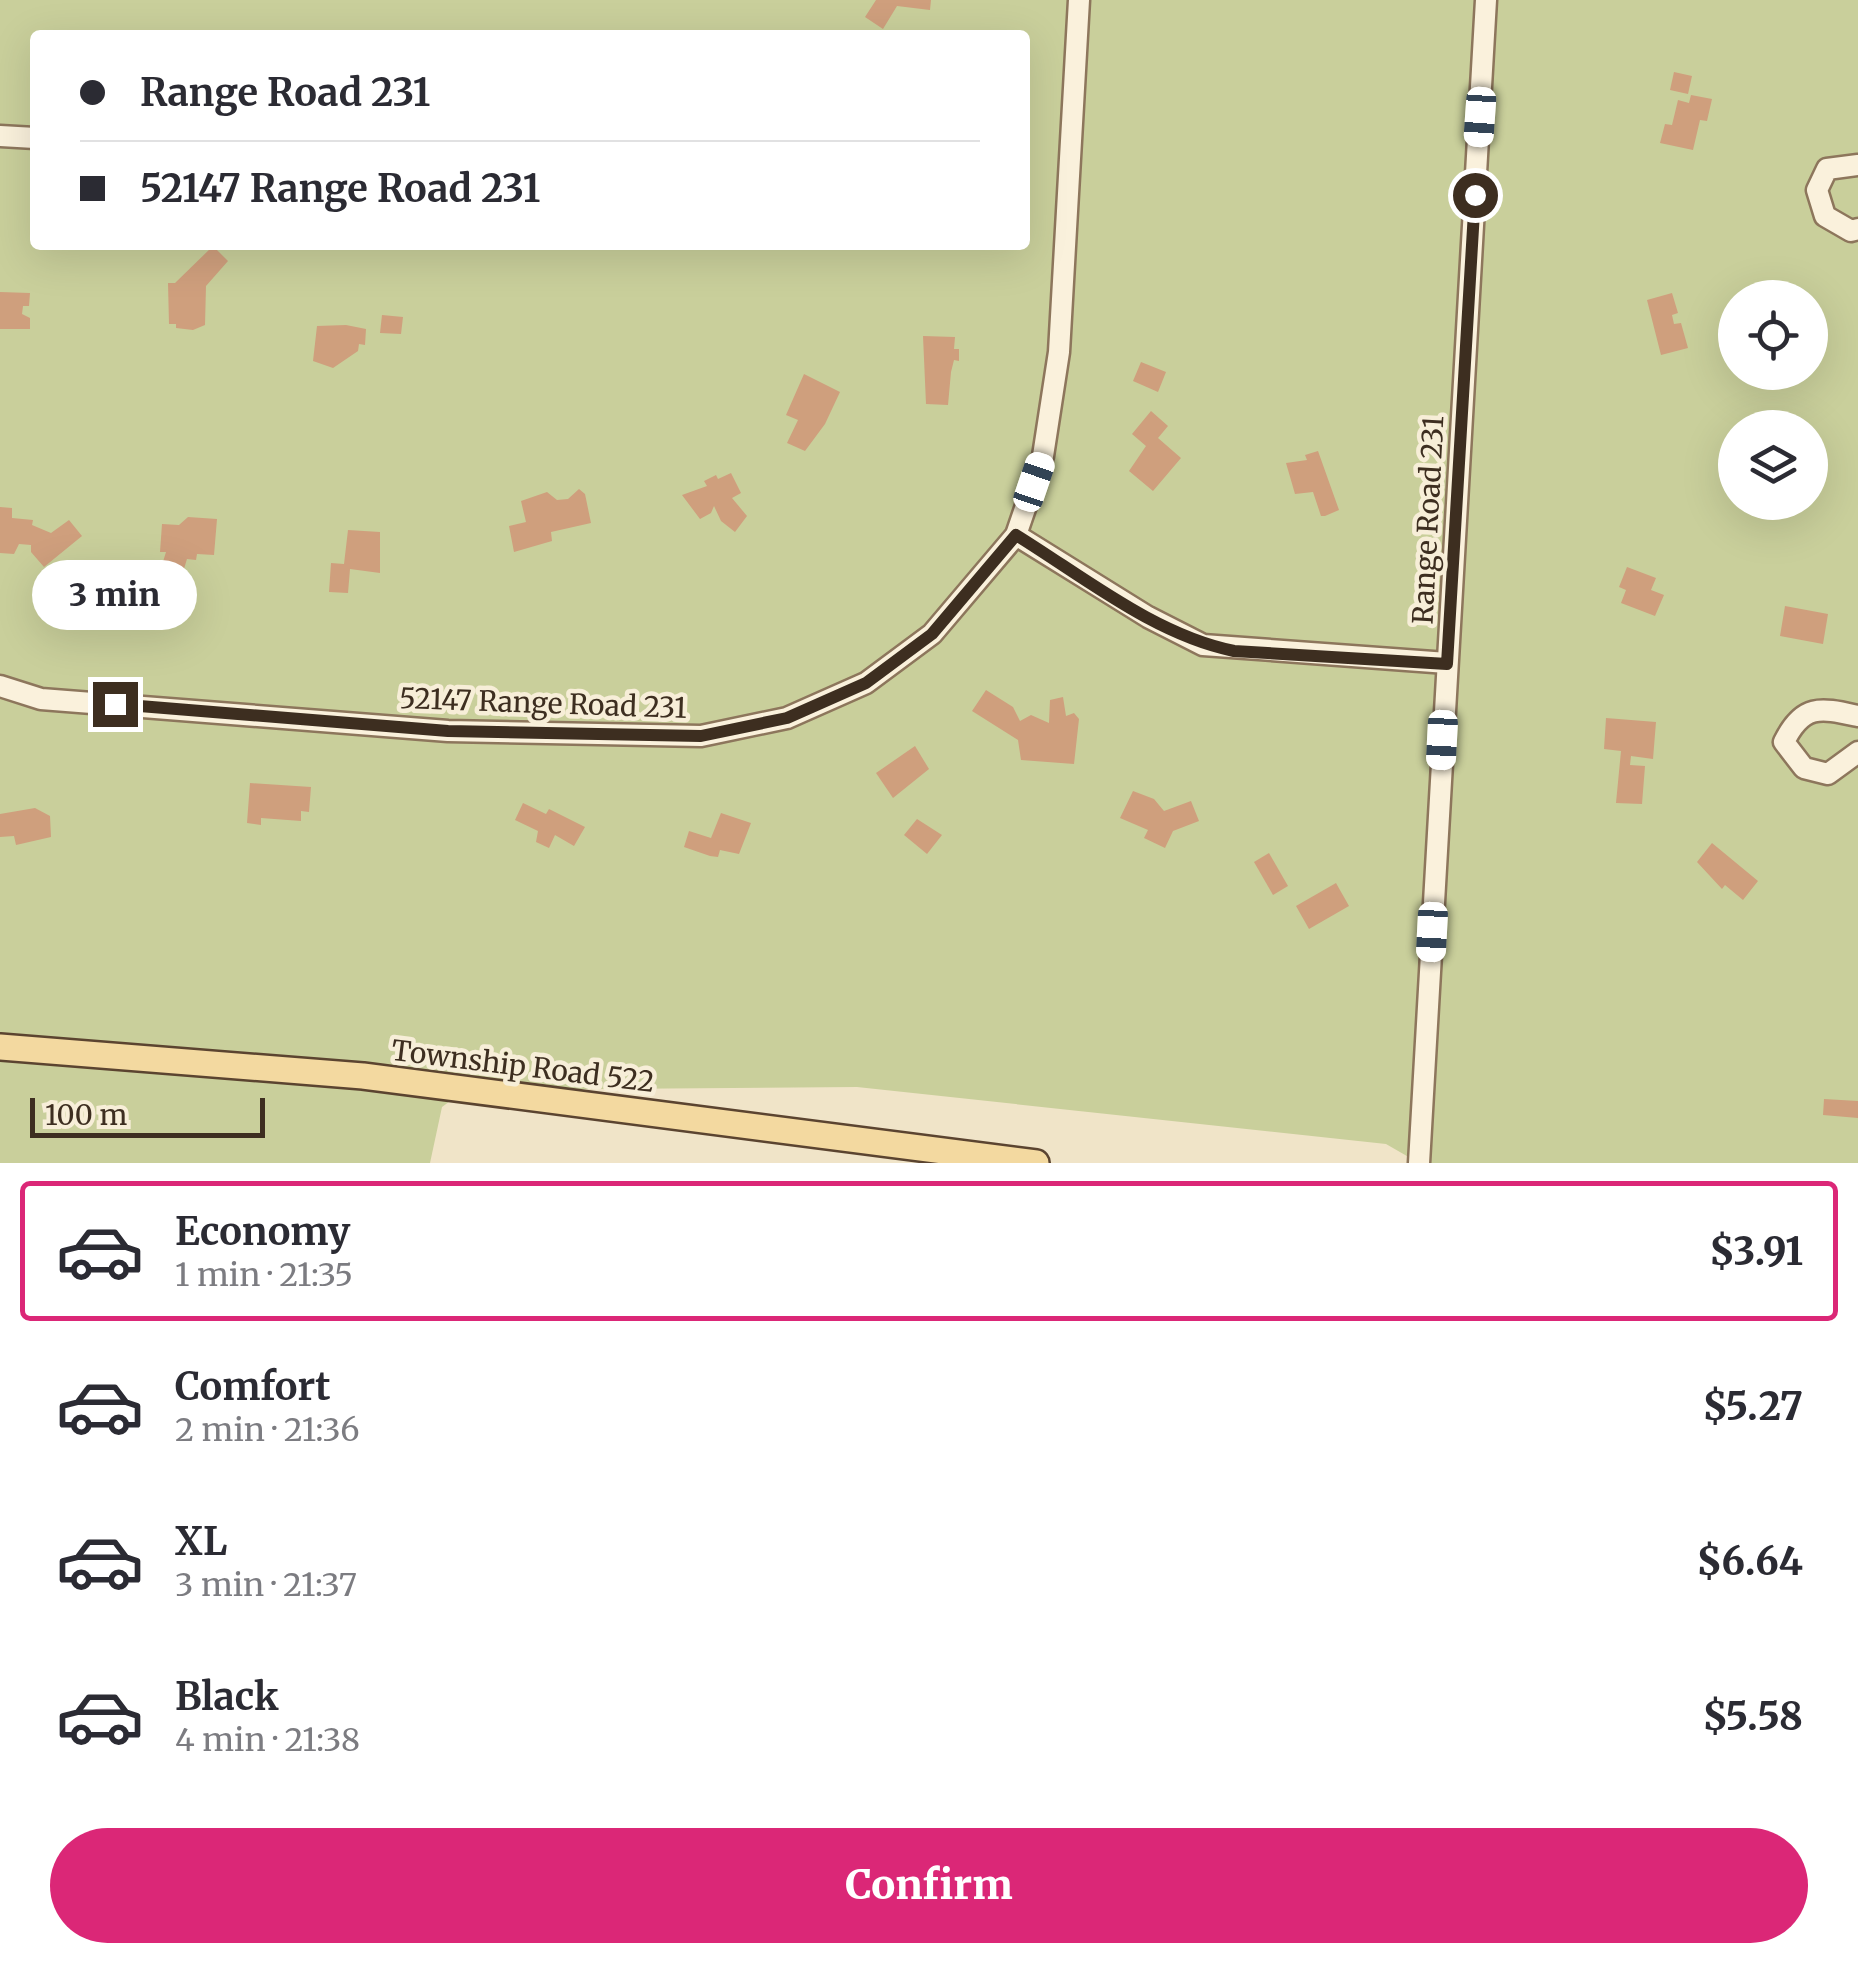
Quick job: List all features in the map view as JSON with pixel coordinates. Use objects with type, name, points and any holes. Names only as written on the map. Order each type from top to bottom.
[{"type":"main road","name":"Township Road 522","points":[[0,1048],[363,1076],[1036,1163]]},
{"type":"street","name":"52147 Range Road 231","points":[[0,686],[41,699],[448,731],[701,736],[787,718],[866,683],[932,634],[1016,535],[1043,456],[1059,352],[1080,0]]},
{"type":"street","name":"Range Road 231","points":[[1419,1163],[1486,0]]},
{"type":"street","points":[[0,136],[30,138]]},
{"type":"street","points":[[1858,165],[1827,169],[1817,190],[1825,216],[1850,231],[1858,229]]},
{"type":"street","points":[[1016,535],[1148,617],[1203,645],[1234,651],[1447,664]]},
{"type":"street","points":[[1858,716],[1821,708],[1794,721],[1784,742],[1804,768],[1828,774],[1858,752]]},
{"type":"green space","points":[[0,0],[1858,0],[1858,1163],[1419,1163],[1386,1144],[857,1087],[465,1090],[442,1107],[430,1163],[0,1163]]},
{"type":"building","points":[[876,0],[931,0],[930,10],[897,6],[883,29],[865,17]]},
{"type":"building","points":[[1674,72],[1692,76],[1688,94],[1670,90]]},
{"type":"building","points":[[1691,95],[1712,99],[1707,121],[1700,120],[1693,150],[1660,143],[1665,124],[1672,125],[1678,100],[1689,103]]},
{"type":"building","points":[[209,250],[217,250],[228,261],[206,286],[205,325],[193,330],[169,324],[168,283],[175,283]]},
{"type":"building","points":[[0,292],[30,293],[29,306],[23,306],[22,314],[30,318],[30,329],[0,329]]},
{"type":"building","points":[[1672,293],[1678,313],[1672,315],[1674,324],[1681,323],[1688,348],[1661,355],[1647,300]]},
{"type":"building","points":[[382,315],[403,317],[401,334],[380,333]]},
{"type":"building","points":[[317,326],[366,329],[365,345],[359,344],[358,351],[333,368],[313,361]]},
{"type":"building","points":[[923,336],[955,337],[959,361],[954,360],[951,372],[948,405],[926,404]]},
{"type":"building","points":[[1141,362],[1166,372],[1158,392],[1133,381]]},
{"type":"building","points":[[804,374],[840,392],[825,424],[805,451],[787,443],[798,420],[786,415]]},
{"type":"building","points":[[1151,411],[1168,426],[1158,438],[1181,458],[1153,491],[1129,471],[1146,446],[1132,434]]},
{"type":"building","points":[[1318,451],[1339,510],[1325,516],[1321,516],[1313,492],[1295,494],[1286,463],[1307,460],[1305,455]]},
{"type":"building","points":[[731,473],[741,493],[732,498],[747,516],[735,532],[721,521],[714,506],[711,513],[700,519],[682,495],[707,486],[704,481],[716,475],[718,479]]},
{"type":"building","points":[[579,489],[585,494],[591,523],[551,532],[552,541],[514,552],[509,526],[526,522],[521,501],[547,492],[557,500],[568,499]]},
{"type":"building","points":[[0,507],[12,508],[12,518],[33,520],[32,525],[51,533],[69,520],[82,536],[44,567],[31,552],[31,545],[19,544],[14,554],[0,553]]},
{"type":"building","points":[[188,517],[217,519],[214,555],[197,554],[196,560],[187,559],[179,585],[158,578],[166,552],[160,552],[162,524],[179,525]]},
{"type":"building","points":[[348,530],[380,532],[380,573],[350,569],[348,593],[329,592],[331,563],[344,564]]},
{"type":"building","points":[[1627,567],[1656,578],[1651,590],[1664,595],[1655,616],[1621,603],[1626,590],[1619,587]]},
{"type":"building","points":[[1785,606],[1828,614],[1823,644],[1780,636]]},
{"type":"building","points":[[986,690],[1013,707],[1020,721],[1031,715],[1049,723],[1050,700],[1063,697],[1066,716],[1074,713],[1079,719],[1074,764],[1021,760],[1018,740],[972,711]]},
{"type":"building","points":[[1606,718],[1656,722],[1653,759],[1631,756],[1630,765],[1645,766],[1642,804],[1616,803],[1621,751],[1604,749]]},
{"type":"building","points":[[915,746],[929,769],[893,798],[876,773]]},
{"type":"building","points":[[250,783],[311,787],[309,812],[301,811],[301,821],[261,818],[261,825],[247,823]]},
{"type":"building","points":[[1133,791],[1154,799],[1164,811],[1191,801],[1199,821],[1173,831],[1165,848],[1144,838],[1148,830],[1120,818]]},
{"type":"building","points":[[523,803],[546,814],[549,809],[585,827],[574,846],[555,835],[549,848],[536,842],[538,831],[515,820]]},
{"type":"building","points":[[35,808],[50,816],[51,837],[16,845],[14,836],[0,837],[0,814]]},
{"type":"building","points":[[721,813],[751,823],[739,854],[720,850],[718,857],[710,856],[684,847],[689,831],[711,838]]},
{"type":"building","points":[[917,819],[942,835],[927,854],[904,835]]},
{"type":"building","points":[[1712,843],[1758,881],[1743,900],[1725,885],[1722,889],[1697,862]]},
{"type":"building","points":[[1269,853],[1288,886],[1273,895],[1254,862]]},
{"type":"building","points":[[1336,883],[1349,906],[1309,929],[1296,906]]},
{"type":"building","points":[[1824,1099],[1858,1101],[1858,1118],[1823,1115]]},
{"type":"route","points":[[115,704],[448,731],[701,736],[787,718],[866,683],[932,634],[1016,535],[1148,617],[1203,645],[1234,651],[1447,664],[1475,195]]}]
